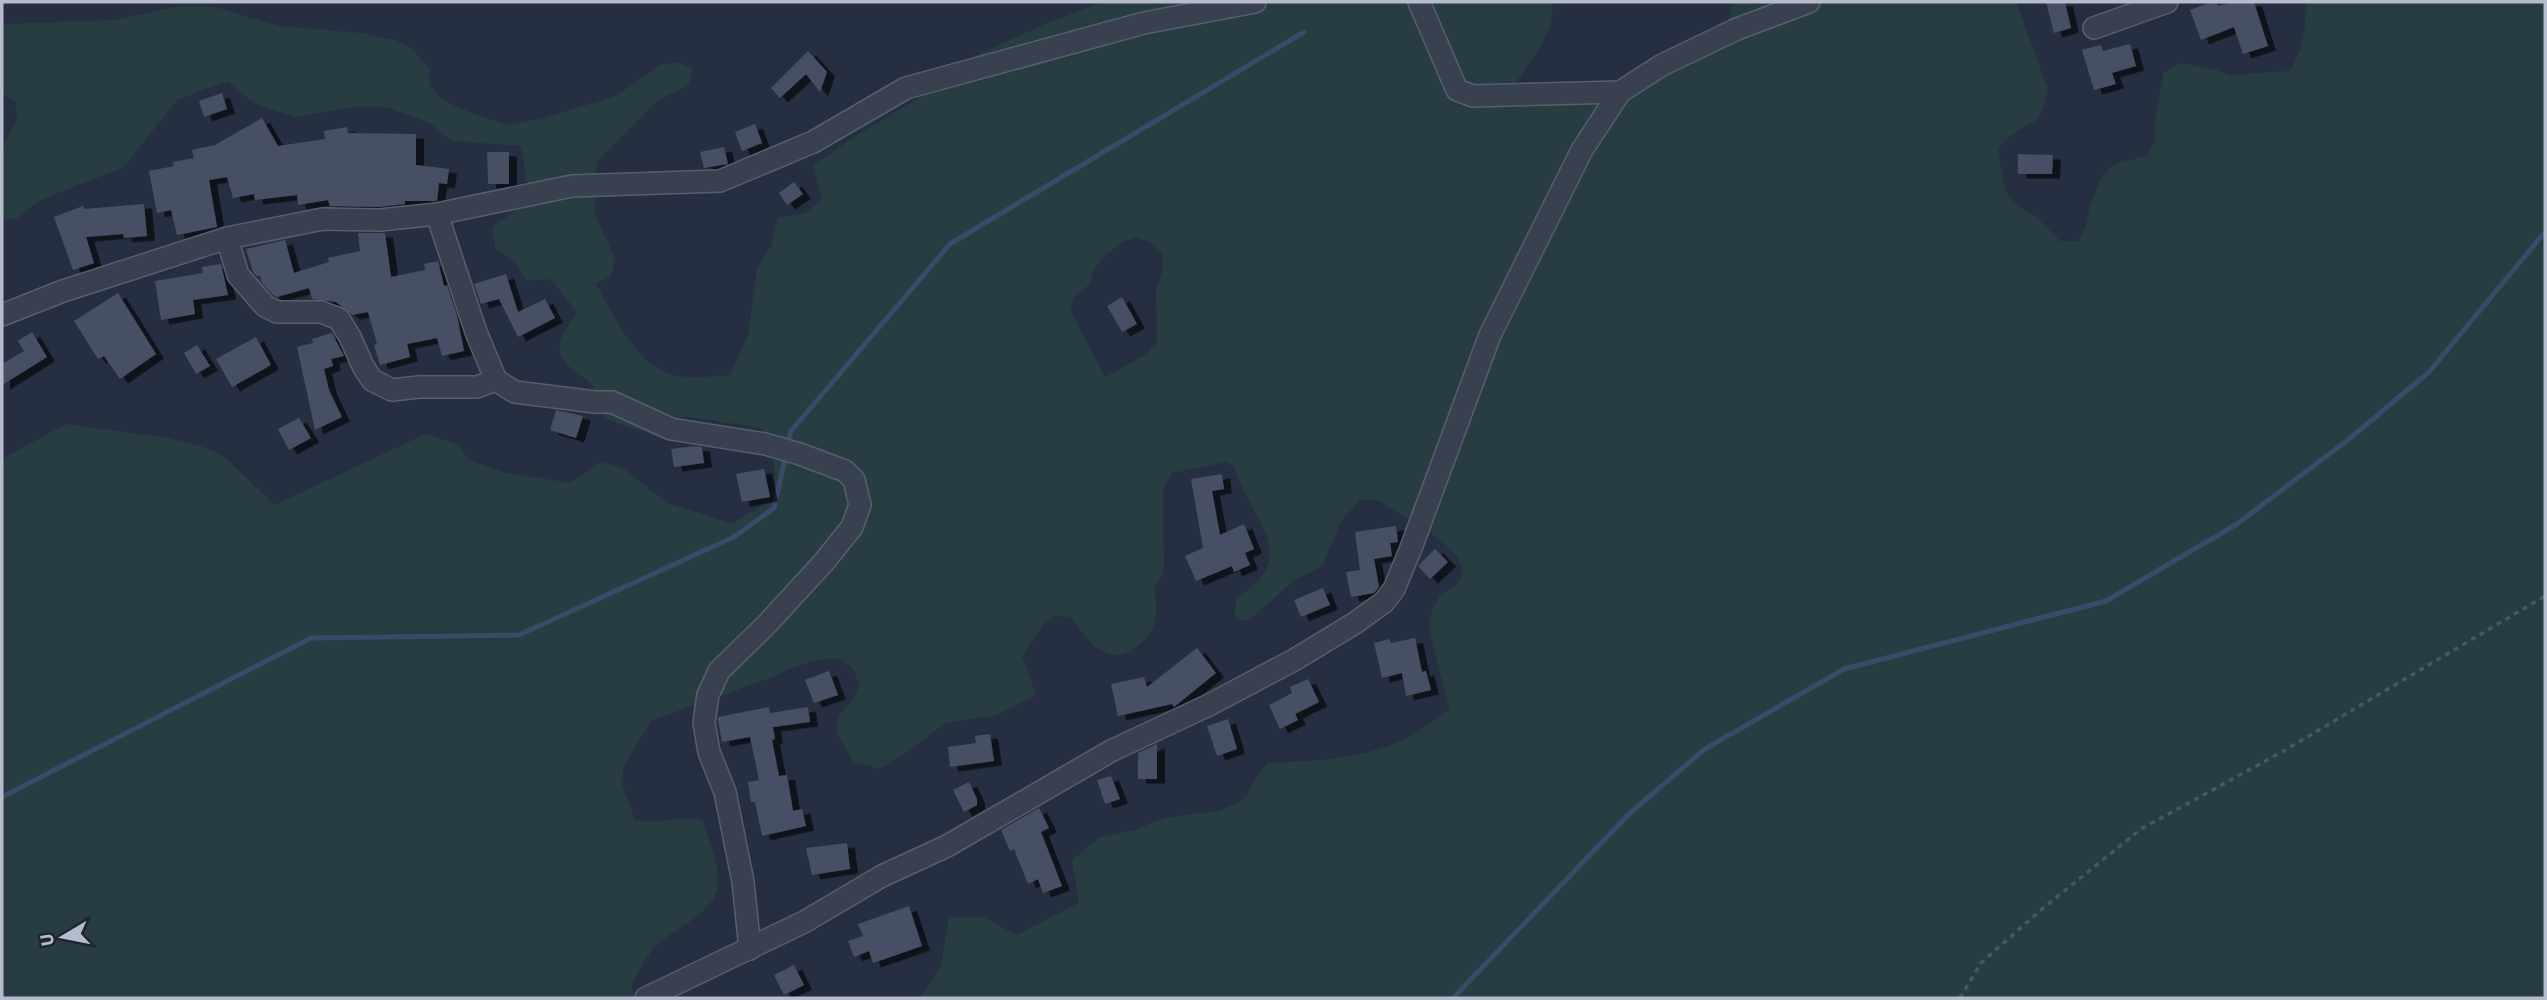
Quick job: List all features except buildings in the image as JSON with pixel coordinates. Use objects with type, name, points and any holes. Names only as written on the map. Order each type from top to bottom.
[{"type":"street","points":[[2,315],[63,291],[227,238],[323,219],[380,220],[437,214],[572,186],[720,181],[813,142],[906,88],[1144,23],[1255,2]]},
{"type":"street","points":[[1419,2],[1457,90],[1464,94],[1620,92]]},
{"type":"street","points":[[646,998],[804,922],[882,876],[947,846],[1111,751],[1211,704],[1294,660],[1384,602],[1394,589],[1411,548],[1490,335],[1582,150],[1620,92],[1662,65],[1737,29],[1809,2]]},
{"type":"street","points":[[2094,28],[2167,2]]},
{"type":"street","points":[[437,214],[476,332],[496,380],[515,392],[612,402],[671,429],[765,444],[845,471],[853,480],[860,505],[852,527],[815,572],[719,671],[708,695],[705,723],[709,752],[725,792],[743,882],[750,949]]},
{"type":"street","points":[[227,238],[238,275],[265,306],[277,312],[321,312],[339,319],[372,380],[393,390],[477,387],[496,380]]},
{"type":"path","points":[[1960,998],[1981,963],[2042,909],[2141,829],[2280,753],[2545,596]]},
{"type":"green space","points":[[1102,2],[1552,2],[1546,36],[1512,88],[1528,105],[1600,98],[1728,23],[1732,2],[2016,2],[2048,89],[2038,119],[2010,136],[1998,148],[2003,180],[2008,196],[2035,216],[2060,241],[2078,241],[2086,226],[2089,209],[2102,176],[2115,164],[2147,156],[2155,140],[2154,124],[2164,72],[2180,63],[2214,69],[2230,75],[2289,71],[2302,46],[2307,2],[2545,2],[2545,998],[920,998],[941,967],[949,917],[985,918],[1017,935],[1079,903],[1072,860],[1100,837],[1134,830],[1165,818],[1217,811],[1234,805],[1247,795],[1256,777],[1268,763],[1322,760],[1375,750],[1409,737],[1450,709],[1434,649],[1430,620],[1439,597],[1461,578],[1462,568],[1457,557],[1434,536],[1384,504],[1377,500],[1360,500],[1341,521],[1323,564],[1293,581],[1251,619],[1243,621],[1235,616],[1236,598],[1256,582],[1267,567],[1270,552],[1259,520],[1234,466],[1226,462],[1172,473],[1163,489],[1164,572],[1154,587],[1154,624],[1141,643],[1125,654],[1110,654],[1095,647],[1072,619],[1056,615],[1043,625],[1022,656],[1036,695],[994,716],[945,723],[909,751],[879,769],[854,762],[836,732],[839,715],[851,702],[859,686],[854,670],[840,658],[805,663],[652,720],[623,767],[622,785],[635,820],[703,820],[715,859],[718,884],[716,894],[703,911],[650,953],[631,985],[634,998],[2,998],[2,459],[66,424],[169,438],[222,455],[275,505],[425,434],[458,444],[468,459],[503,472],[571,483],[601,462],[623,468],[667,503],[731,523],[772,501],[775,473],[772,455],[762,428],[682,416],[659,437],[605,419],[593,387],[561,356],[562,336],[577,312],[550,279],[526,281],[516,262],[495,248],[492,227],[521,207],[531,205],[521,146],[452,141],[428,122],[389,108],[362,106],[295,117],[255,104],[228,81],[177,100],[124,167],[38,201],[17,219],[2,220],[2,150],[17,118],[15,102],[2,93],[2,24],[114,20],[180,6],[215,7],[279,26],[361,33],[396,40],[412,49],[429,68],[430,85],[441,98],[456,107],[507,125],[540,119],[616,96],[660,65],[677,62],[692,68],[689,85],[659,99],[597,162],[594,212],[615,259],[611,276],[596,284],[617,322],[647,360],[670,374],[692,377],[730,375],[748,335],[757,269],[771,246],[778,218],[804,214],[822,200],[813,166],[857,135],[914,101],[959,63]],"holes":[[[1134,237],[1150,242],[1162,254],[1162,273],[1156,290],[1157,342],[1145,355],[1105,377],[1070,310],[1075,295],[1089,285],[1094,269],[1105,256]]]},
{"type":"waterway","points":[[788,444],[791,431],[950,244],[1304,32]]},
{"type":"waterway","points":[[1453,998],[1630,813],[1705,749],[1844,669],[2106,601],[2237,524],[2349,439],[2429,372],[2545,232]]},
{"type":"waterway","points":[[2,797],[311,638],[519,635],[734,537],[774,508],[786,454]]}]
